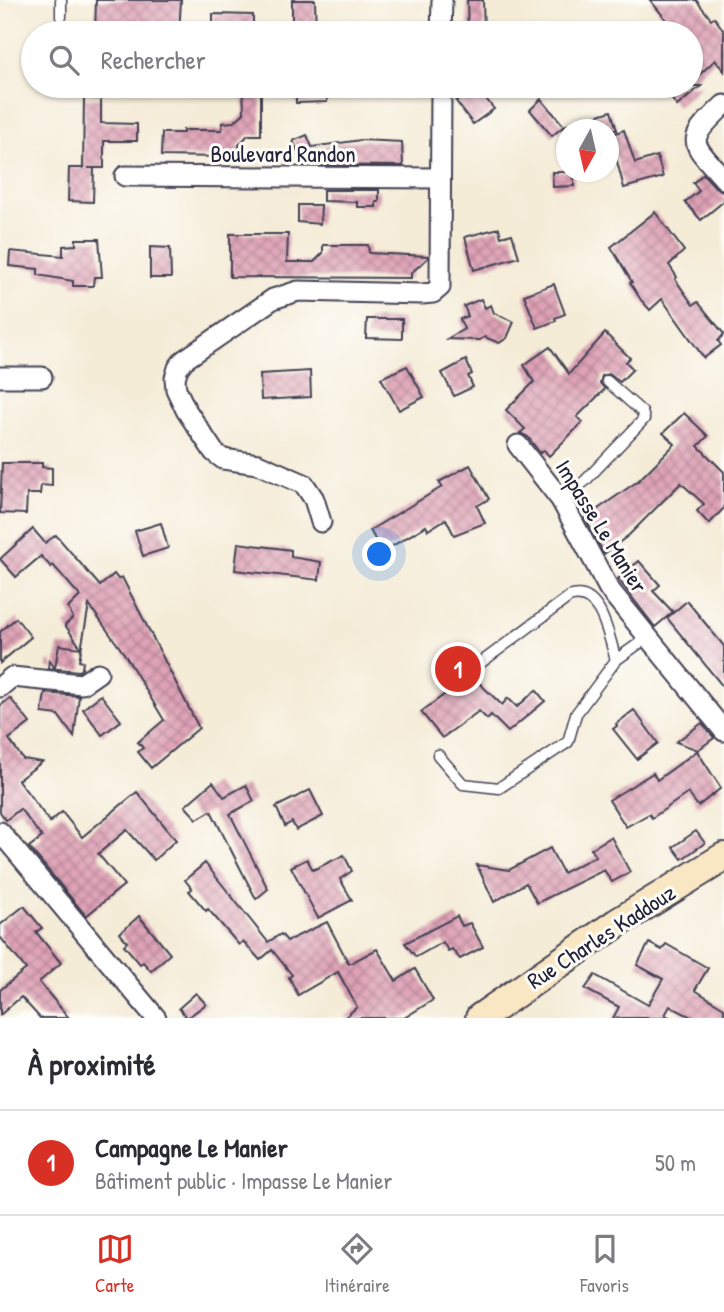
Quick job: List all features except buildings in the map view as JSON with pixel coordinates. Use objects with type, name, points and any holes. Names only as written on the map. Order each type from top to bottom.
[{"type":"street","points":[[442,0],[442,21]]},
{"type":"street","points":[[321,522],[314,499],[304,484],[258,464],[223,459],[214,452],[186,410],[176,389],[175,378],[184,360],[272,299],[298,291],[422,294],[433,293],[440,287],[441,98]]},
{"type":"street","points":[[724,105],[698,129],[695,137],[698,148],[724,179]]},
{"type":"street","name":"Boulevard Randon","points":[[125,176],[440,178]]},
{"type":"street","points":[[0,377],[42,377]]},
{"type":"street","name":"Impasse Le Manier","points":[[518,444],[561,500],[609,589],[724,730]]},
{"type":"street","points":[[0,687],[12,677],[82,684],[99,673]]},
{"type":"street","points":[[0,832],[156,1018]]},
{"type":"street","name":"Rue Charles Kaddouz","points":[[487,1016],[617,923],[724,858]]},
{"type":"lane","points":[[61,0],[61,17]]},
{"type":"lane","points":[[561,500],[585,481],[644,419],[642,412],[607,382]]},
{"type":"lane","points":[[471,670],[569,597],[578,594],[589,597],[599,612],[616,660]]},
{"type":"lane","points":[[438,755],[463,784],[499,788],[568,743],[576,714],[616,660],[648,637]]},
{"type":"place","name":"Campagne Le Manier","points":[[458,669]]}]
